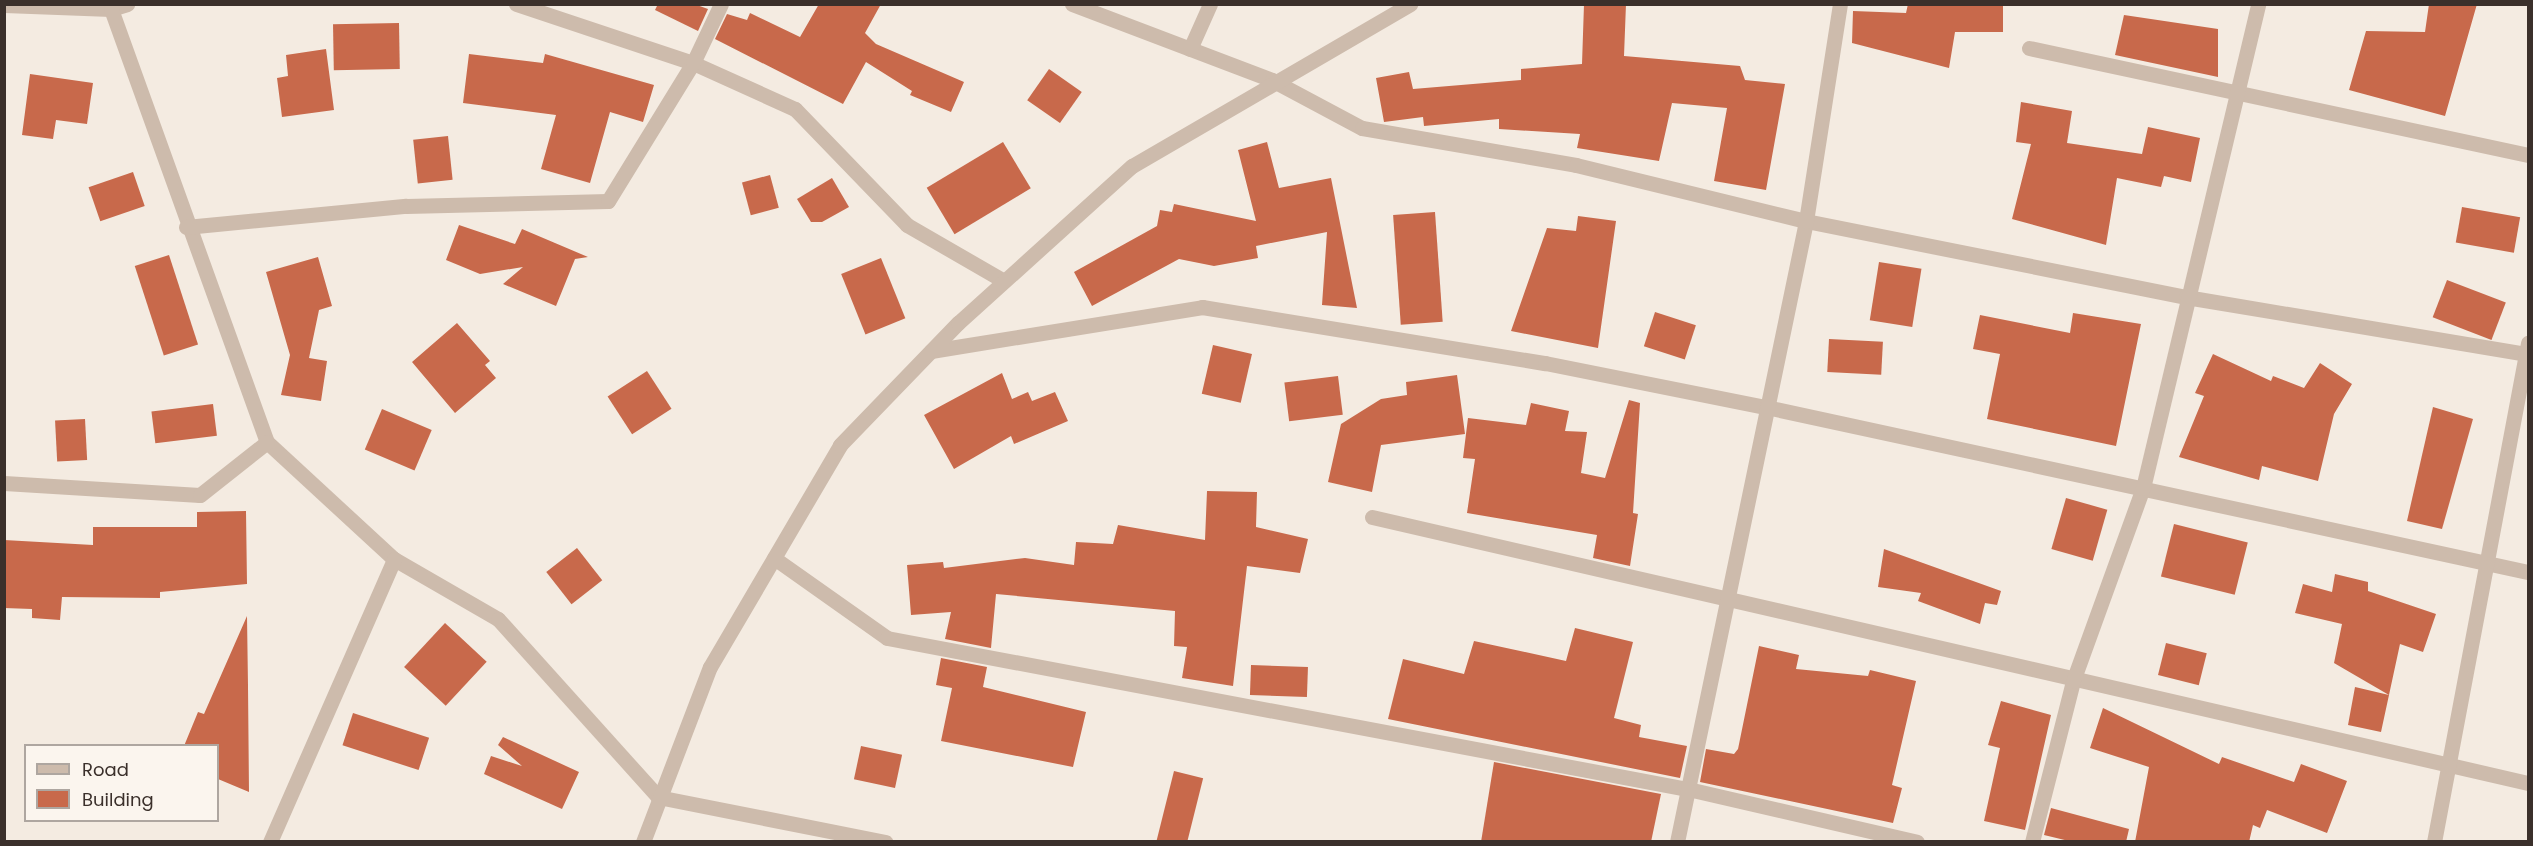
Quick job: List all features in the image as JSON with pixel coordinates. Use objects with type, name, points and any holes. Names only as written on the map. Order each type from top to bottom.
[{"type":"street","points":[[4,5],[111,9],[127,4]]},
{"type":"street","points":[[516,4],[693,63],[795,108],[907,225],[1004,281]]},
{"type":"street","points":[[186,227],[406,206],[608,201],[693,63],[721,4]]},
{"type":"street","points":[[1072,4],[1272,80],[1362,128],[1576,165],[1806,221],[2186,297],[2528,349],[2434,842]]},
{"type":"street","points":[[1190,49],[1210,4]]},
{"type":"street","points":[[644,842],[658,797],[710,667],[840,445],[931,351],[1004,281],[1132,166],[1272,80],[1410,4]]},
{"type":"street","points":[[1677,842],[1806,221],[1840,4]]},
{"type":"street","points":[[2032,842],[2073,681],[2143,488],[2186,297],[2258,4]]},
{"type":"street","points":[[111,9],[186,227],[267,442],[394,559],[498,620],[658,797],[886,842]]},
{"type":"street","points":[[2029,48],[2529,155]]},
{"type":"street","points":[[931,351],[1202,307],[1545,363],[1766,407],[2143,488],[2486,566],[2529,572]]},
{"type":"street","points":[[4,483],[200,495],[267,442]]},
{"type":"street","points":[[1372,517],[1726,602],[2529,783]]},
{"type":"street","points":[[774,558],[887,638],[1688,789],[1917,842]]},
{"type":"street","points":[[270,842],[394,559]]},
{"type":"building","points":[[658,4],[694,4],[708,9],[698,31],[655,10]]},
{"type":"building","points":[[819,4],[881,4],[865,33],[876,44],[964,82],[951,112],[910,95],[912,91],[866,62],[843,104],[715,39],[727,14],[747,20],[750,13],[800,37]]},
{"type":"building","points":[[1584,4],[1626,4],[1624,56],[1740,66],[1745,80],[1785,84],[1766,190],[1714,181],[1727,108],[1672,103],[1659,161],[1577,148],[1580,134],[1499,129],[1499,119],[1424,126],[1423,117],[1384,122],[1376,78],[1409,72],[1413,89],[1521,80],[1521,69],[1582,64]]},
{"type":"building","points":[[1908,4],[2003,4],[2003,32],[1955,32],[1949,68],[1852,43],[1853,11],[1906,13]]},
{"type":"building","points":[[2429,4],[2477,4],[2445,116],[2349,90],[2366,31],[2425,32]]},
{"type":"building","points":[[2124,15],[2218,29],[2218,77],[2115,55]]},
{"type":"building","points":[[399,23],[400,69],[334,70],[333,24]]},
{"type":"building","points":[[326,49],[334,110],[282,117],[277,78],[288,76],[286,55]]},
{"type":"building","points":[[469,54],[543,63],[545,54],[654,85],[643,122],[610,112],[590,183],[541,169],[556,115],[463,103]]},
{"type":"building","points":[[1049,69],[1082,92],[1060,123],[1027,100]]},
{"type":"building","points":[[30,74],[93,83],[87,124],[56,120],[53,139],[22,135]]},
{"type":"building","points":[[2021,102],[2072,111],[2067,143],[2142,154],[2148,127],[2200,138],[2191,182],[2164,176],[2161,187],[2117,178],[2106,245],[2012,219],[2031,144],[2016,142]]},
{"type":"building","points":[[448,136],[453,180],[418,183],[413,140]]},
{"type":"building","points":[[1003,142],[1031,188],[955,234],[927,188]]},
{"type":"building","points":[[1267,142],[1279,188],[1331,178],[1357,308],[1322,305],[1327,232],[1256,246],[1258,258],[1214,266],[1179,259],[1092,306],[1074,272],[1157,226],[1160,210],[1172,212],[1174,204],[1256,221],[1238,150]]},
{"type":"building","points":[[133,172],[145,206],[100,221],[89,187]]},
{"type":"building","points":[[770,175],[779,208],[751,215],[742,183]]},
{"type":"building","points":[[832,178],[849,207],[822,222],[811,222],[797,199]]},
{"type":"building","points":[[2462,207],[2520,217],[2514,253],[2456,242]]},
{"type":"building","points":[[1435,212],[1443,322],[1401,325],[1393,215]]},
{"type":"building","points":[[1578,216],[1616,221],[1598,348],[1511,331],[1547,228],[1576,231]]},
{"type":"building","points":[[459,225],[515,244],[522,229],[588,257],[575,259],[556,306],[503,284],[523,267],[480,274],[446,260]]},
{"type":"building","points":[[169,255],[198,344],[164,356],[135,266]]},
{"type":"building","points":[[318,257],[332,306],[319,310],[309,358],[327,361],[321,401],[281,395],[290,355],[266,272]]},
{"type":"building","points":[[881,258],[905,318],[865,334],[841,274]]},
{"type":"building","points":[[1879,262],[1921,269],[1912,327],[1870,320]]},
{"type":"building","points":[[2447,280],[2506,303],[2491,340],[2433,317]]},
{"type":"building","points":[[1655,312],[1696,325],[1685,360],[1644,346]]},
{"type":"building","points":[[2073,313],[2141,324],[2116,446],[1987,419],[2000,354],[1973,349],[1980,315],[2070,333]]},
{"type":"building","points":[[457,323],[490,361],[485,365],[496,378],[455,413],[412,362]]},
{"type":"building","points":[[1829,339],[1883,342],[1881,375],[1827,372]]},
{"type":"building","points":[[1213,345],[1252,354],[1241,403],[1202,394]]},
{"type":"building","points":[[2213,354],[2271,381],[2273,376],[2304,388],[2320,363],[2352,384],[2334,414],[2318,481],[2262,466],[2259,480],[2179,457],[2204,396],[2195,393]]},
{"type":"building","points":[[647,371],[672,409],[632,434],[608,397]]},
{"type":"building","points":[[1002,373],[1012,399],[1028,392],[1032,401],[1055,392],[1068,421],[1014,444],[1011,436],[954,469],[924,415]]},
{"type":"building","points":[[1457,375],[1465,434],[1381,445],[1372,492],[1328,482],[1341,424],[1381,399],[1407,395],[1406,382]]},
{"type":"building","points":[[1338,376],[1343,415],[1289,421],[1284,383]]},
{"type":"building","points":[[1629,400],[1640,403],[1633,513],[1638,514],[1630,566],[1593,558],[1597,535],[1467,513],[1475,459],[1463,458],[1468,418],[1526,425],[1531,403],[1569,411],[1565,431],[1587,432],[1581,473],[1605,478]]},
{"type":"building","points":[[213,404],[217,436],[155,443],[151,412]]},
{"type":"building","points":[[2433,407],[2473,419],[2442,529],[2407,521]]},
{"type":"building","points":[[382,409],[432,430],[415,471],[365,450]]},
{"type":"building","points":[[85,419],[87,460],[57,462],[55,421]]},
{"type":"building","points":[[1207,491],[1257,492],[1256,527],[1308,539],[1300,573],[1247,566],[1233,686],[1182,678],[1187,647],[1174,646],[1175,611],[996,594],[991,648],[945,639],[951,612],[911,615],[907,565],[943,562],[944,568],[1025,558],[1074,565],[1076,542],[1113,544],[1118,525],[1205,540]]},
{"type":"building","points":[[2066,498],[2107,510],[2093,561],[2051,549]]},
{"type":"building","points":[[246,511],[247,584],[160,592],[160,598],[62,597],[60,620],[32,618],[32,609],[4,608],[4,540],[93,545],[93,527],[197,527],[197,512]]},
{"type":"building","points":[[2174,524],[2248,542],[2235,595],[2161,576]]},
{"type":"building","points":[[577,548],[602,580],[572,604],[546,572]]},
{"type":"building","points":[[1884,549],[2001,591],[1997,605],[1985,603],[1980,624],[1918,601],[1921,593],[1878,587]]},
{"type":"building","points":[[2335,574],[2368,582],[2368,591],[2436,614],[2423,652],[2400,644],[2389,695],[2334,663],[2342,624],[2295,613],[2303,584],[2332,592]]},
{"type":"building","points":[[247,616],[249,792],[219,779],[219,744],[185,744],[198,712],[204,714]]},
{"type":"building","points":[[445,623],[487,662],[446,706],[404,667]]},
{"type":"building","points":[[1575,628],[1633,642],[1614,718],[1641,725],[1639,737],[1687,746],[1680,778],[1388,719],[1403,659],[1464,674],[1474,641],[1566,661]]},
{"type":"building","points":[[2166,643],[2207,653],[2199,685],[2158,675]]},
{"type":"building","points":[[1759,646],[1799,655],[1796,669],[1868,676],[1870,670],[1916,681],[1892,785],[1902,788],[1893,823],[1700,782],[1706,749],[1734,754],[1738,749]]},
{"type":"building","points":[[941,658],[987,667],[983,687],[1086,712],[1073,767],[941,741],[952,688],[936,685]]},
{"type":"building","points":[[1251,665],[1308,667],[1307,697],[1250,695]]},
{"type":"building","points":[[2355,687],[2389,695],[2381,732],[2348,725]]},
{"type":"building","points":[[2001,701],[2051,715],[2025,830],[1984,821],[2000,748],[1988,745]]},
{"type":"building","points":[[2103,708],[2219,764],[2222,757],[2294,782],[2301,764],[2347,781],[2327,833],[2267,810],[2260,828],[2253,825],[2249,842],[2135,842],[2149,767],[2090,748]]},
{"type":"building","points":[[353,713],[429,738],[419,770],[342,745]]},
{"type":"building","points":[[503,737],[579,772],[562,809],[484,774],[491,756],[522,766],[498,745]]},
{"type":"building","points":[[861,746],[902,755],[895,788],[854,779]]},
{"type":"building","points":[[1494,762],[1661,794],[1651,842],[1481,842]]},
{"type":"building","points":[[1174,771],[1203,778],[1187,842],[1156,842]]},
{"type":"building","points":[[2051,808],[2129,829],[2126,842],[2073,842],[2044,835]]}]
